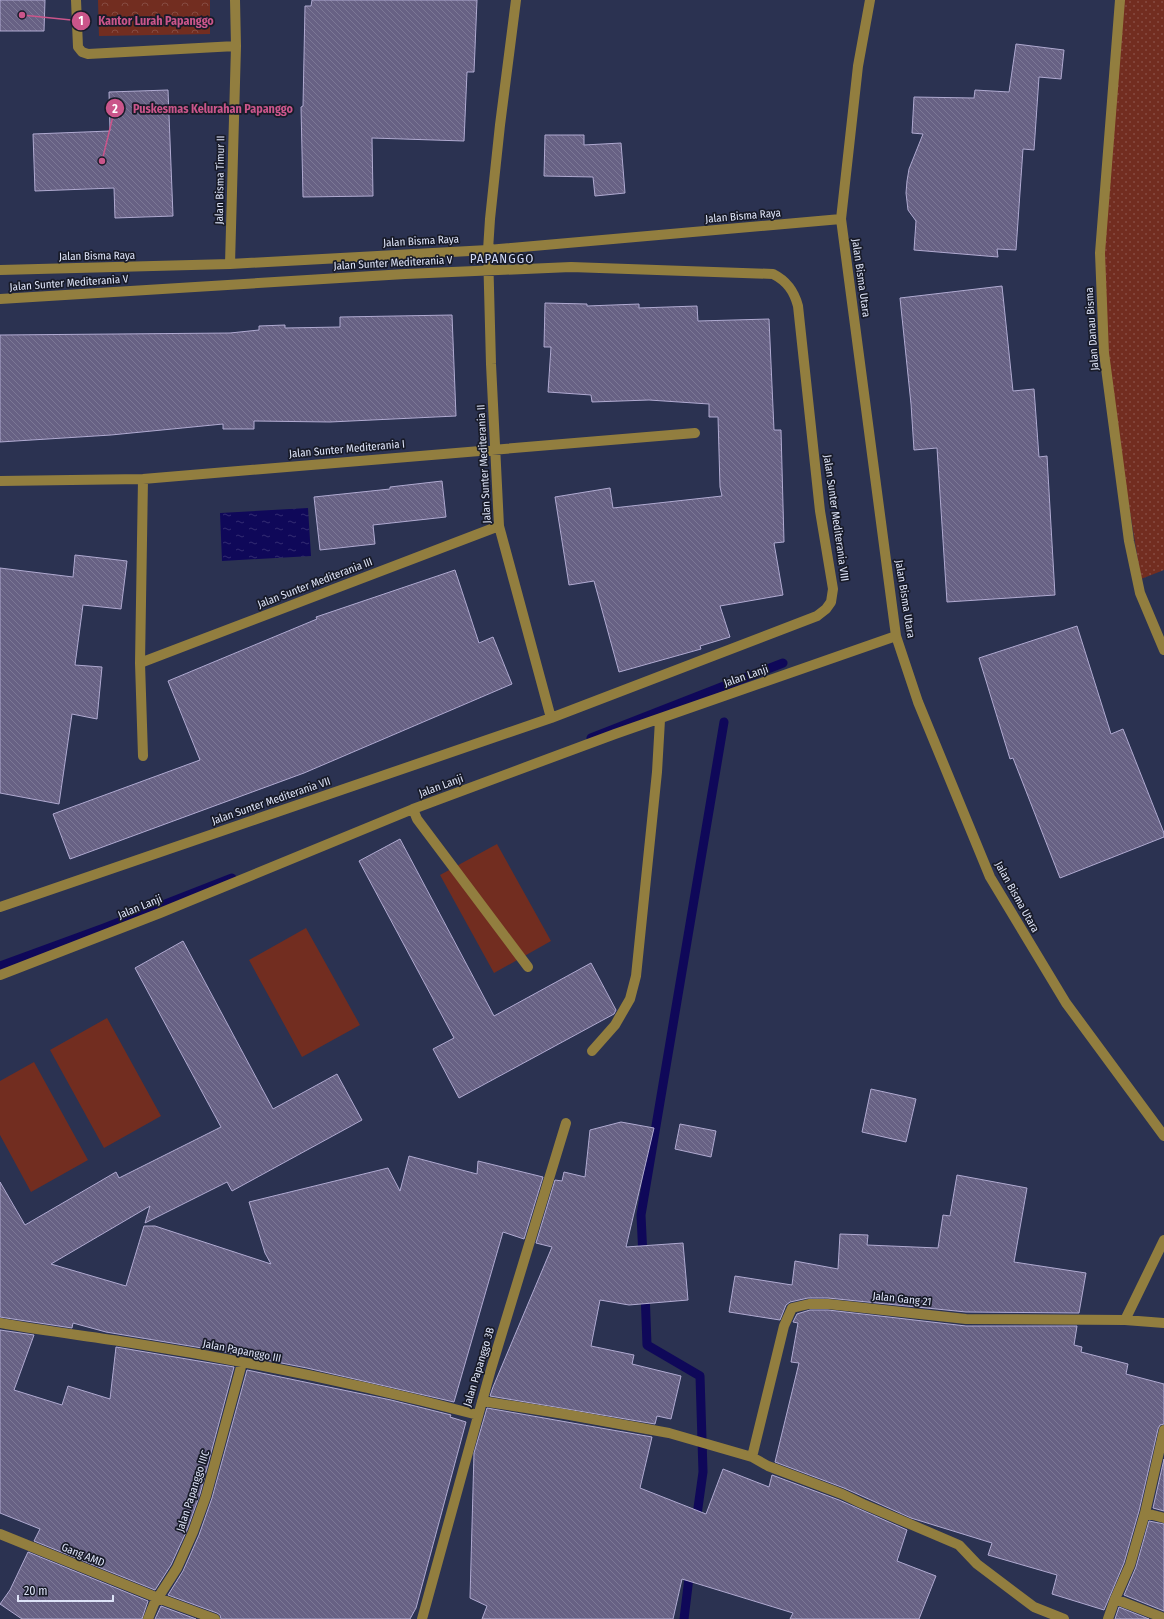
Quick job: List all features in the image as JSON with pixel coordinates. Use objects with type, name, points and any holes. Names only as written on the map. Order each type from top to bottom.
[{"type":"street","points":[[76,0],[78,47],[82,52],[88,54],[236,46]]},
{"type":"street","name":"Jalan Bisma Timur II","points":[[230,264],[236,46],[235,0]]},
{"type":"street","points":[[488,250],[500,125],[516,0]]},
{"type":"street","name":"Jalan Bisma Utara","points":[[870,0],[858,66],[842,219],[896,636],[920,709],[990,877],[1066,1003],[1164,1136]]},
{"type":"street","name":"Jalan Danau Bisma","points":[[1120,0],[1100,253],[1104,353],[1129,541],[1140,593],[1164,650]]},
{"type":"street","name":"Jalan Bisma Raya","points":[[0,270],[230,264],[488,250],[842,219]]},
{"type":"street","name":"Jalan Sunter Mediterania II","points":[[488,250],[491,364],[499,526],[551,718]]},
{"type":"street","name":"Jalan Sunter Mediterania V","points":[[0,299],[405,274],[571,267],[773,274],[786,282]]},
{"type":"street","name":"Jalan Sunter Mediterania VIII","points":[[551,718],[817,616],[826,609],[831,602],[833,589],[820,511],[798,306],[793,290],[786,282]]},
{"type":"street","name":"Jalan Sunter Mediterania I","points":[[0,481],[143,479],[495,448],[695,433]]},
{"type":"street","points":[[143,479],[140,663],[143,756]]},
{"type":"street","name":"Jalan Sunter Mediterania III","points":[[140,663],[499,526]]},
{"type":"street","name":"Jalan Lanji","points":[[0,975],[167,910],[413,809],[608,737],[896,636]]},
{"type":"street","name":"Jalan Sunter Mediterania VII","points":[[0,907],[551,718]]},
{"type":"street","points":[[592,1051],[615,1025],[630,999],[636,976],[657,772],[660,720]]},
{"type":"street","points":[[413,809],[418,819],[528,967]]},
{"type":"street","name":"Jalan Papanggo 3B","points":[[422,1619],[482,1401],[566,1123]]},
{"type":"street","points":[[1125,1320],[1164,1240]]},
{"type":"street","name":"Jalan Gang 21","points":[[752,1457],[784,1326],[792,1308],[809,1304],[828,1304],[966,1318],[1125,1320],[1164,1323]]},
{"type":"street","name":"Jalan Papanggo III","points":[[0,1323],[131,1343],[242,1363],[394,1393],[478,1415]]},
{"type":"street","name":"Jalan Papanggo IIIC","points":[[148,1619],[158,1598],[177,1568],[198,1518],[206,1496],[242,1363]]},
{"type":"street","points":[[482,1401],[669,1433],[752,1457],[768,1466],[842,1494],[959,1545],[978,1564],[1034,1607],[1064,1619]]},
{"type":"street","points":[[1108,1619],[1130,1565],[1145,1513],[1164,1430]]},
{"type":"street","points":[[1145,1513],[1164,1518]]},
{"type":"street","name":"Gang AMD","points":[[0,1534],[158,1598],[215,1619]]},
{"type":"street","points":[[1115,1599],[1164,1618]]},
{"type":"green space","points":[[98,0],[210,0],[210,34],[99,36]]},
{"type":"green space","points":[[1120,0],[1164,0],[1164,570],[1141,579],[1104,353],[1100,253]]},
{"type":"green space","points":[[497,844],[551,941],[494,973],[440,875]]},
{"type":"green space","points":[[306,928],[360,1025],[302,1057],[249,960]]},
{"type":"green space","points":[[107,1018],[161,1116],[104,1148],[50,1050]]},
{"type":"green space","points":[[34,1062],[88,1160],[31,1192],[0,1135],[0,1081]]},
{"type":"water","points":[[308,508],[311,556],[222,561],[220,513]]},
{"type":"building","points":[[0,0],[45,0],[44,31],[0,31]]},
{"type":"building","points":[[312,0],[477,0],[474,72],[467,72],[464,141],[372,138],[373,196],[303,197],[301,107],[303,106],[305,6],[311,6]]},
{"type":"building","points":[[1016,44],[1064,50],[1061,79],[1039,77],[1034,150],[1023,149],[1016,250],[997,249],[998,257],[914,250],[916,221],[908,210],[906,193],[909,169],[923,134],[912,133],[914,97],[974,98],[975,90],[1009,92]]},
{"type":"building","points":[[168,90],[173,216],[115,218],[114,188],[35,191],[33,134],[110,131],[109,92]]},
{"type":"building","points":[[545,135],[584,135],[584,145],[621,143],[625,193],[595,196],[593,177],[544,176]]},
{"type":"building","points":[[1002,286],[1013,391],[1034,389],[1039,457],[1047,456],[1055,595],[947,602],[937,448],[914,450],[911,404],[900,298]]},
{"type":"building","points":[[545,303],[587,304],[587,306],[639,304],[639,308],[697,306],[698,321],[769,319],[774,430],[781,430],[784,542],[774,543],[783,595],[720,606],[730,637],[700,646],[701,649],[619,672],[594,581],[569,585],[555,497],[610,488],[613,508],[722,496],[720,487],[718,417],[709,417],[709,404],[649,400],[592,402],[591,395],[548,392],[551,347],[544,347]]},
{"type":"building","points":[[452,315],[456,416],[330,422],[254,421],[254,429],[223,429],[223,424],[111,435],[0,442],[0,335],[230,333],[259,330],[259,326],[285,325],[285,328],[340,327],[340,317]]},
{"type":"building","points":[[442,481],[446,517],[373,525],[375,544],[320,550],[314,497],[390,489],[390,487]]},
{"type":"building","points":[[75,555],[127,561],[121,609],[83,605],[75,665],[102,667],[97,719],[72,714],[59,804],[0,793],[0,568],[73,577]]},
{"type":"building","points":[[455,570],[479,643],[493,637],[512,684],[304,773],[70,859],[53,814],[200,760],[168,681],[317,619],[316,617]]},
{"type":"building","points":[[1077,626],[1111,734],[1123,729],[1164,833],[1164,837],[1060,878],[1013,758],[1010,759],[979,658]]},
{"type":"building","points":[[400,839],[494,1016],[591,963],[616,1010],[614,1014],[459,1098],[433,1049],[454,1038],[359,861]]},
{"type":"building","points":[[183,941],[273,1109],[337,1074],[362,1120],[232,1191],[227,1182],[145,1223],[150,1206],[51,1264],[126,1286],[144,1226],[155,1226],[271,1264],[265,1253],[249,1202],[388,1168],[400,1191],[409,1156],[477,1174],[478,1161],[543,1177],[524,1239],[503,1232],[454,1402],[307,1368],[220,1351],[106,1332],[73,1323],[72,1328],[0,1317],[0,1182],[25,1225],[116,1172],[119,1178],[221,1127],[135,968]]},
{"type":"building","points":[[871,1089],[916,1099],[906,1142],[862,1132]]},
{"type":"building","points":[[621,1122],[654,1128],[626,1247],[683,1243],[688,1300],[629,1305],[600,1300],[591,1346],[634,1355],[632,1364],[681,1376],[671,1419],[657,1416],[655,1424],[490,1396],[552,1247],[536,1243],[555,1180],[562,1181],[564,1172],[585,1177],[590,1130]]},
{"type":"building","points":[[680,1124],[716,1131],[711,1157],[675,1149]]},
{"type":"building","points":[[957,1175],[1027,1188],[1014,1262],[1086,1273],[1079,1313],[966,1312],[828,1298],[808,1298],[790,1302],[786,1305],[780,1320],[729,1312],[735,1276],[792,1285],[795,1261],[838,1269],[840,1234],[868,1235],[867,1245],[938,1248],[943,1215],[950,1216]]},
{"type":"building","points":[[810,1310],[828,1310],[966,1326],[1077,1326],[1074,1345],[1082,1347],[1081,1352],[1128,1364],[1126,1374],[1164,1384],[1164,1424],[1160,1425],[1158,1429],[1139,1511],[1124,1563],[1104,1610],[1052,1594],[1057,1575],[988,1555],[992,1543],[911,1518],[844,1488],[775,1462],[799,1363],[791,1362],[798,1323],[793,1322],[797,1314]]},
{"type":"building","points":[[0,1330],[34,1335],[14,1390],[62,1405],[68,1386],[110,1399],[116,1347],[234,1367],[200,1494],[187,1530],[171,1565],[155,1590],[34,1541],[40,1529],[0,1513]]},
{"type":"building","points":[[247,1370],[391,1400],[451,1415],[450,1417],[466,1422],[416,1608],[410,1619],[221,1619],[220,1615],[217,1613],[168,1595],[183,1571],[199,1535],[212,1498]]},
{"type":"building","points":[[487,1408],[652,1437],[640,1488],[706,1514],[723,1469],[769,1487],[772,1475],[839,1500],[907,1530],[897,1561],[936,1576],[919,1619],[790,1619],[793,1613],[682,1579],[673,1619],[482,1619],[487,1606],[470,1598],[474,1453]]},
{"type":"building","points":[[1164,1459],[1164,1511],[1153,1508]]},
{"type":"building","points":[[1149,1521],[1164,1524],[1164,1611],[1124,1595],[1136,1567]]},
{"type":"building","points":[[28,1552],[148,1601],[142,1619],[22,1619],[0,1604],[10,1590]]},
{"type":"building","points":[[161,1606],[196,1619],[155,1619]]},
{"type":"building","points":[[1119,1607],[1149,1619],[1115,1619]]},
{"type":"waterway","points":[[591,738],[783,663]]},
{"type":"waterway","points":[[643,1257],[641,1215],[724,722]]},
{"type":"waterway","points":[[0,966],[104,928],[232,878]]},
{"type":"waterway","points":[[645,1291],[647,1345],[700,1376],[703,1472],[696,1522]]},
{"type":"waterway","points":[[684,1619],[690,1569]]},
{"type":"place","name":"Kantor Lurah Papanggo","points":[[22,15]]},
{"type":"place","name":"Puskesmas Kelurahan Papanggo","points":[[102,161]]},
{"type":"district","name":"PAPANGGO","points":[[502,258]]}]
